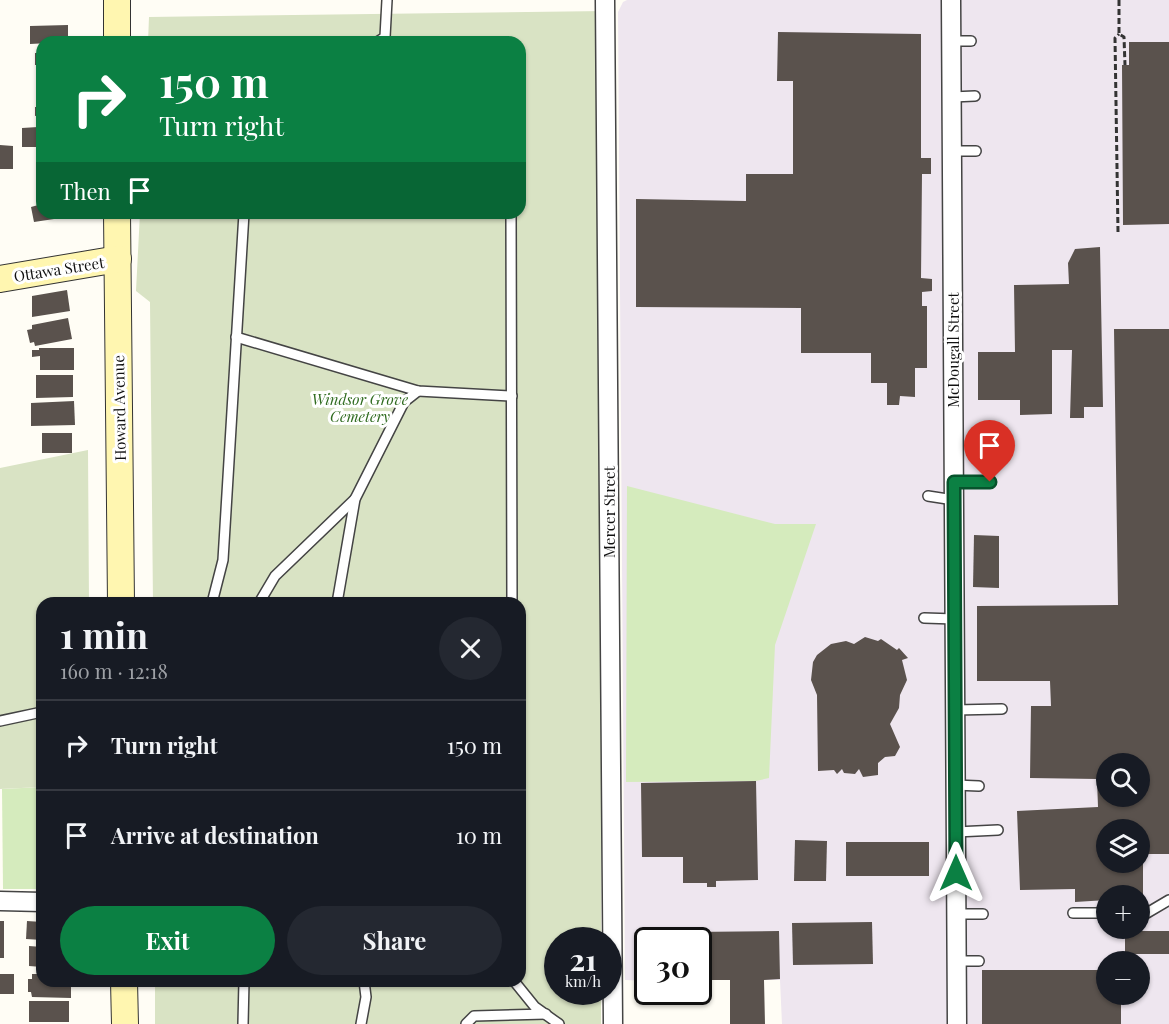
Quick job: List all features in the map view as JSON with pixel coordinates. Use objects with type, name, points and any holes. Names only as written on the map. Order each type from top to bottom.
[{"type":"main road","points":[[117,0],[117,36]]},
{"type":"main road","name":"Howard Avenue","points":[[117,219],[121,597]]},
{"type":"main road","name":"Ottawa Street","points":[[0,279],[117,259]]},
{"type":"main road","points":[[124,987],[125,1024]]},
{"type":"street","name":"Mercer Street","points":[[605,0],[613,1024]]},
{"type":"street","name":"McDougall Street","points":[[951,0],[957,1024]]},
{"type":"street","points":[[0,901],[36,902]]},
{"type":"lane","points":[[383,36],[387,0]]},
{"type":"lane","points":[[951,41],[971,41]]},
{"type":"lane","points":[[952,97],[975,96]]},
{"type":"lane","points":[[952,151],[976,151]]},
{"type":"lane","points":[[214,597],[223,560],[244,219]]},
{"type":"lane","points":[[511,219],[512,597]]},
{"type":"lane","points":[[236,337],[418,391],[512,396]]},
{"type":"lane","points":[[338,597],[355,499],[404,402],[418,391]]},
{"type":"lane","points":[[954,482],[990,482]]},
{"type":"lane","points":[[928,496],[954,500]]},
{"type":"lane","points":[[263,597],[275,576],[355,499]]},
{"type":"lane","points":[[924,618],[954,619]]},
{"type":"lane","points":[[955,710],[1002,709]]},
{"type":"lane","points":[[0,721],[36,713]]},
{"type":"lane","points":[[956,785],[979,786]]},
{"type":"lane","points":[[956,832],[999,831]]},
{"type":"lane","points":[[1150,911],[1169,900]]},
{"type":"lane","points":[[1073,913],[1096,913]]},
{"type":"lane","points":[[956,914],[983,914]]},
{"type":"lane","points":[[956,961],[979,961]]},
{"type":"lane","points":[[243,1024],[244,987]]},
{"type":"lane","points":[[361,1024],[366,997],[365,987]]},
{"type":"lane","points":[[519,987],[535,1007],[559,1024]]},
{"type":"lane","points":[[466,1024],[474,1016],[546,1014]]},
{"type":"path","points":[[1118,232],[1115,38],[1119,34],[1119,0]]},
{"type":"path","points":[[1119,34],[1124,37],[1125,65]]},
{"type":"shaded area","points":[[627,0],[1169,0],[1169,1024],[782,1024],[780,980],[712,980],[712,927],[634,927],[634,980],[625,980],[618,12],[623,2]]},
{"type":"green space","name":"Windsor Grove Cemetery","points":[[605,11],[601,927],[544,927],[544,1005],[601,1005],[601,1024],[155,1024],[155,987],[526,987],[526,597],[153,597],[150,302],[136,291],[140,219],[526,219],[526,36],[148,36],[149,17]]},
{"type":"green space","points":[[88,450],[89,597],[36,597],[36,787],[0,789],[0,468]]},
{"type":"green space","points":[[627,486],[775,524],[816,524],[775,645],[769,778],[756,781],[626,782]]},
{"type":"green space","points":[[36,787],[36,889],[3,889],[2,789]]},
{"type":"building","points":[[68,25],[68,36],[36,36],[36,44],[30,44],[30,26]]},
{"type":"building","points":[[778,32],[921,34],[921,158],[931,158],[931,174],[922,174],[921,278],[932,279],[932,291],[922,292],[922,306],[927,306],[927,368],[915,368],[915,397],[900,396],[899,405],[887,405],[887,383],[871,383],[871,353],[801,353],[801,308],[636,307],[636,199],[746,201],[746,174],[793,174],[793,81],[777,81]]},
{"type":"building","points":[[1129,42],[1169,42],[1169,224],[1123,225],[1122,65],[1129,65]]},
{"type":"building","points":[[36,127],[36,147],[22,147],[22,128]]},
{"type":"building","points":[[0,145],[13,146],[13,169],[0,169]]},
{"type":"building","points":[[36,206],[36,219],[54,219],[34,222],[31,207]]},
{"type":"building","points":[[1100,247],[1103,407],[1084,407],[1084,418],[1070,418],[1072,350],[1052,350],[1052,414],[1020,415],[1020,400],[978,400],[978,352],[1015,352],[1014,285],[1069,284],[1068,263],[1075,249]]},
{"type":"building","points":[[67,290],[70,311],[32,317],[32,296]]},
{"type":"building","points":[[68,318],[72,339],[35,346],[34,342],[30,343],[27,330],[32,329],[32,325]]},
{"type":"building","points":[[1114,329],[1169,329],[1169,854],[1150,854],[1150,819],[1096,819],[1096,873],[1143,873],[1143,885],[1096,885],[1096,901],[1075,902],[1075,889],[1020,890],[1017,811],[1150,807],[1150,753],[1096,753],[1096,779],[1030,778],[1031,706],[1051,706],[1050,681],[977,681],[977,606],[1118,605]]},
{"type":"building","points":[[39,348],[74,348],[74,370],[40,370],[40,356],[32,357],[32,350],[39,350]]},
{"type":"building","points":[[36,375],[73,375],[73,397],[36,398]]},
{"type":"building","points":[[74,401],[75,425],[31,426],[31,403]]},
{"type":"building","points":[[42,433],[72,433],[72,453],[42,453]]},
{"type":"building","points":[[974,535],[999,536],[999,588],[973,587]]},
{"type":"building","points":[[865,637],[878,641],[881,639],[897,650],[899,648],[908,658],[902,660],[907,680],[900,695],[899,708],[890,724],[900,747],[895,756],[885,757],[878,763],[878,775],[863,777],[859,769],[855,774],[844,773],[842,769],[837,774],[834,770],[818,771],[817,695],[811,680],[813,662],[817,655],[831,644],[846,641],[854,644]]},
{"type":"building","points":[[756,781],[758,880],[716,881],[716,887],[707,887],[707,883],[683,883],[683,857],[642,857],[641,783]]},
{"type":"building","points":[[795,840],[827,841],[826,881],[794,881]]},
{"type":"building","points":[[846,842],[929,842],[929,876],[846,876]]},
{"type":"building","points":[[0,921],[4,921],[4,958],[0,958]]},
{"type":"building","points":[[27,921],[36,922],[36,940],[26,939]]},
{"type":"building","points":[[872,922],[873,964],[793,965],[792,923]]},
{"type":"building","points":[[779,931],[780,979],[764,980],[765,1024],[730,1024],[730,980],[712,980],[712,932]]},
{"type":"building","points":[[1150,931],[1169,931],[1169,954],[1125,951],[1125,939],[1150,939]]},
{"type":"building","points":[[29,946],[36,947],[36,967],[29,966]]},
{"type":"building","points":[[982,970],[1096,970],[1096,1005],[1121,1005],[1121,1024],[982,1024]]},
{"type":"building","points":[[0,974],[14,974],[14,994],[0,994]]},
{"type":"building","points":[[32,974],[36,974],[36,987],[71,987],[71,998],[32,997],[31,992],[28,992],[28,979],[32,979]]},
{"type":"building","points":[[29,1001],[69,1001],[69,1022],[29,1022]]},
{"type":"route","points":[[956,873],[954,482],[990,482]]}]
